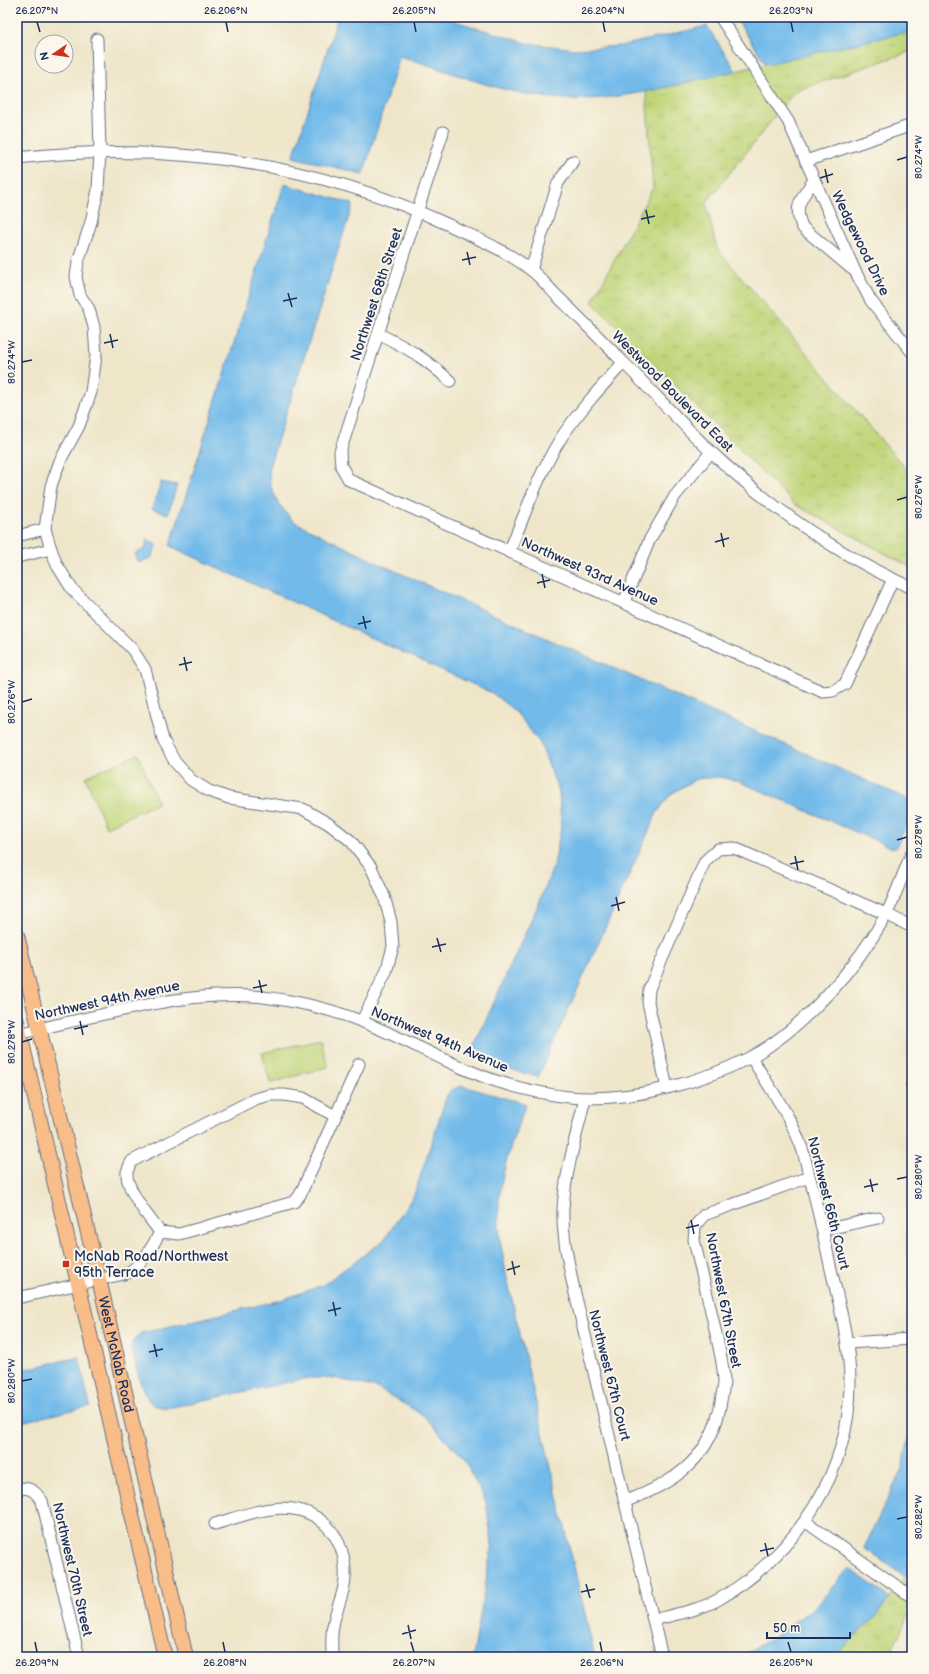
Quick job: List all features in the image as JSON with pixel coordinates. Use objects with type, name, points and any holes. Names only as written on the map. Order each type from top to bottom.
[{"type":"main road","name":"West McNab Road","points":[[17,935],[99,1279],[186,1657]]},
{"type":"main road","name":"West McNab Road","points":[[18,1028],[166,1657]]},
{"type":"street","name":"Wedgewood Drive","points":[[720,17],[788,121],[855,271],[871,301],[912,352]]},
{"type":"street","points":[[97,39],[100,152],[98,190],[91,222],[78,262],[76,278],[80,295],[89,309],[94,327],[96,356],[91,392],[79,426],[60,461],[51,486],[46,529],[51,549],[57,565],[72,589],[132,649],[145,669],[163,740],[175,762],[191,780],[209,791],[229,798],[303,810],[329,824],[351,841],[370,867],[384,896],[391,922],[393,947],[386,972],[362,1021]]},
{"type":"street","points":[[806,161],[912,125]]},
{"type":"street","name":"Northwest 68th Street","points":[[341,466],[340,452],[419,211],[443,132]]},
{"type":"street","name":"Westwood Boulevard East","points":[[17,158],[100,152],[157,152],[254,164],[292,171],[351,188],[419,211],[487,243],[531,270],[711,452],[754,489],[827,544],[912,588]]},
{"type":"street","points":[[531,270],[558,183],[573,161]]},
{"type":"street","points":[[814,180],[800,200],[799,219],[803,228],[855,271]]},
{"type":"street","points":[[379,334],[405,346],[427,360],[450,381]]},
{"type":"street","points":[[509,552],[536,486],[561,439],[591,397],[623,363]]},
{"type":"street","points":[[624,602],[650,539],[671,502],[711,452]]},
{"type":"street","name":"Northwest 93rd Avenue","points":[[341,466],[349,480],[822,692],[833,692],[845,684],[893,579]]},
{"type":"street","points":[[17,536],[46,529]]},
{"type":"street","points":[[17,557],[51,549]]},
{"type":"street","points":[[667,1088],[648,1002],[649,989],[705,860],[718,849],[734,848],[886,914],[912,927]]},
{"type":"street","name":"Northwest 94th Avenue","points":[[18,1028],[39,1029],[153,1003],[212,995],[261,997],[307,1004],[362,1021],[498,1082],[540,1092],[585,1098],[628,1095],[667,1088],[711,1076],[751,1057],[784,1034],[814,1009],[862,952],[886,914],[912,853]]},
{"type":"street","name":"Northwest 66th Court","points":[[653,1620],[690,1611],[720,1598],[748,1579],[779,1553],[806,1522],[837,1461],[846,1425],[850,1383],[848,1343],[823,1230],[801,1144],[793,1127],[751,1057]]},
{"type":"street","points":[[336,1116],[303,1098],[284,1095],[254,1099],[132,1161],[127,1172],[128,1183],[146,1213],[160,1232],[179,1234],[294,1202],[300,1195],[336,1116],[359,1064]]},
{"type":"street","name":"Northwest 67th Court","points":[[585,1098],[566,1184],[563,1210],[565,1241],[575,1293],[626,1501],[662,1657]]},
{"type":"street","name":"Northwest 67th Street","points":[[626,1501],[653,1491],[673,1479],[692,1464],[708,1442],[719,1415],[724,1381],[720,1350],[694,1240],[696,1226],[704,1215],[809,1177]]},
{"type":"street","points":[[823,1230],[878,1218]]},
{"type":"street","points":[[17,1298],[128,1273],[138,1266],[149,1254],[160,1232]]},
{"type":"street","points":[[848,1343],[912,1339]]},
{"type":"street","name":"Northwest 70th Street","points":[[17,1489],[24,1488],[35,1491],[42,1501],[79,1657]]},
{"type":"street","points":[[215,1524],[280,1508],[299,1509],[317,1516],[334,1532],[344,1555],[345,1580],[332,1628],[332,1657]]},
{"type":"street","points":[[806,1522],[912,1597]]},
{"type":"green space","points":[[748,17],[912,17],[912,51],[795,91],[706,203],[717,249],[912,476],[912,568],[794,504],[592,302],[653,188],[646,91],[766,64],[737,20]]},
{"type":"green space","points":[[138,754],[158,803],[106,827],[85,777]]},
{"type":"green space","points":[[320,1039],[328,1067],[270,1083],[262,1053]]},
{"type":"green space","points":[[912,1565],[912,1609],[892,1649],[895,1657],[839,1657],[838,1653],[887,1600]]},
{"type":"water","points":[[338,17],[442,17],[526,43],[575,49],[621,46],[707,26],[736,71],[640,93],[592,99],[568,99],[544,97],[507,90],[471,80],[400,56],[363,174],[293,157]]},
{"type":"water","points":[[748,17],[912,17],[912,31],[766,64],[737,20]]},
{"type":"water","points":[[284,184],[353,204],[269,467],[270,484],[278,503],[293,521],[373,561],[912,801],[912,813],[895,849],[738,781],[719,777],[696,779],[671,794],[657,813],[538,1077],[504,1068],[470,1055],[539,903],[554,865],[561,828],[559,792],[540,743],[516,712],[492,693],[170,546]]},
{"type":"water","points":[[161,482],[177,485],[168,514],[152,509]]},
{"type":"water","points":[[147,540],[157,545],[152,557],[139,563],[135,554],[145,549]]},
{"type":"water","points":[[462,1086],[526,1104],[505,1165],[502,1180],[499,1212],[500,1235],[506,1274],[595,1657],[473,1657],[492,1544],[486,1502],[463,1458],[423,1415],[377,1388],[334,1378],[308,1378],[172,1407],[158,1407],[150,1401],[146,1395],[131,1348],[132,1343],[141,1333],[281,1300],[323,1285],[384,1240],[414,1195],[447,1095],[451,1090]]},
{"type":"water","points":[[79,1357],[90,1406],[17,1423],[17,1371]]},
{"type":"water","points":[[912,1409],[912,1565],[905,1577],[864,1548],[902,1469],[910,1434]]},
{"type":"water","points":[[849,1568],[890,1598],[874,1618],[838,1653],[839,1657],[740,1657],[771,1639],[815,1607]]},
{"type":"place","name":"McNab Road/Northwest 95th Terrace","points":[[66,1264]]}]
